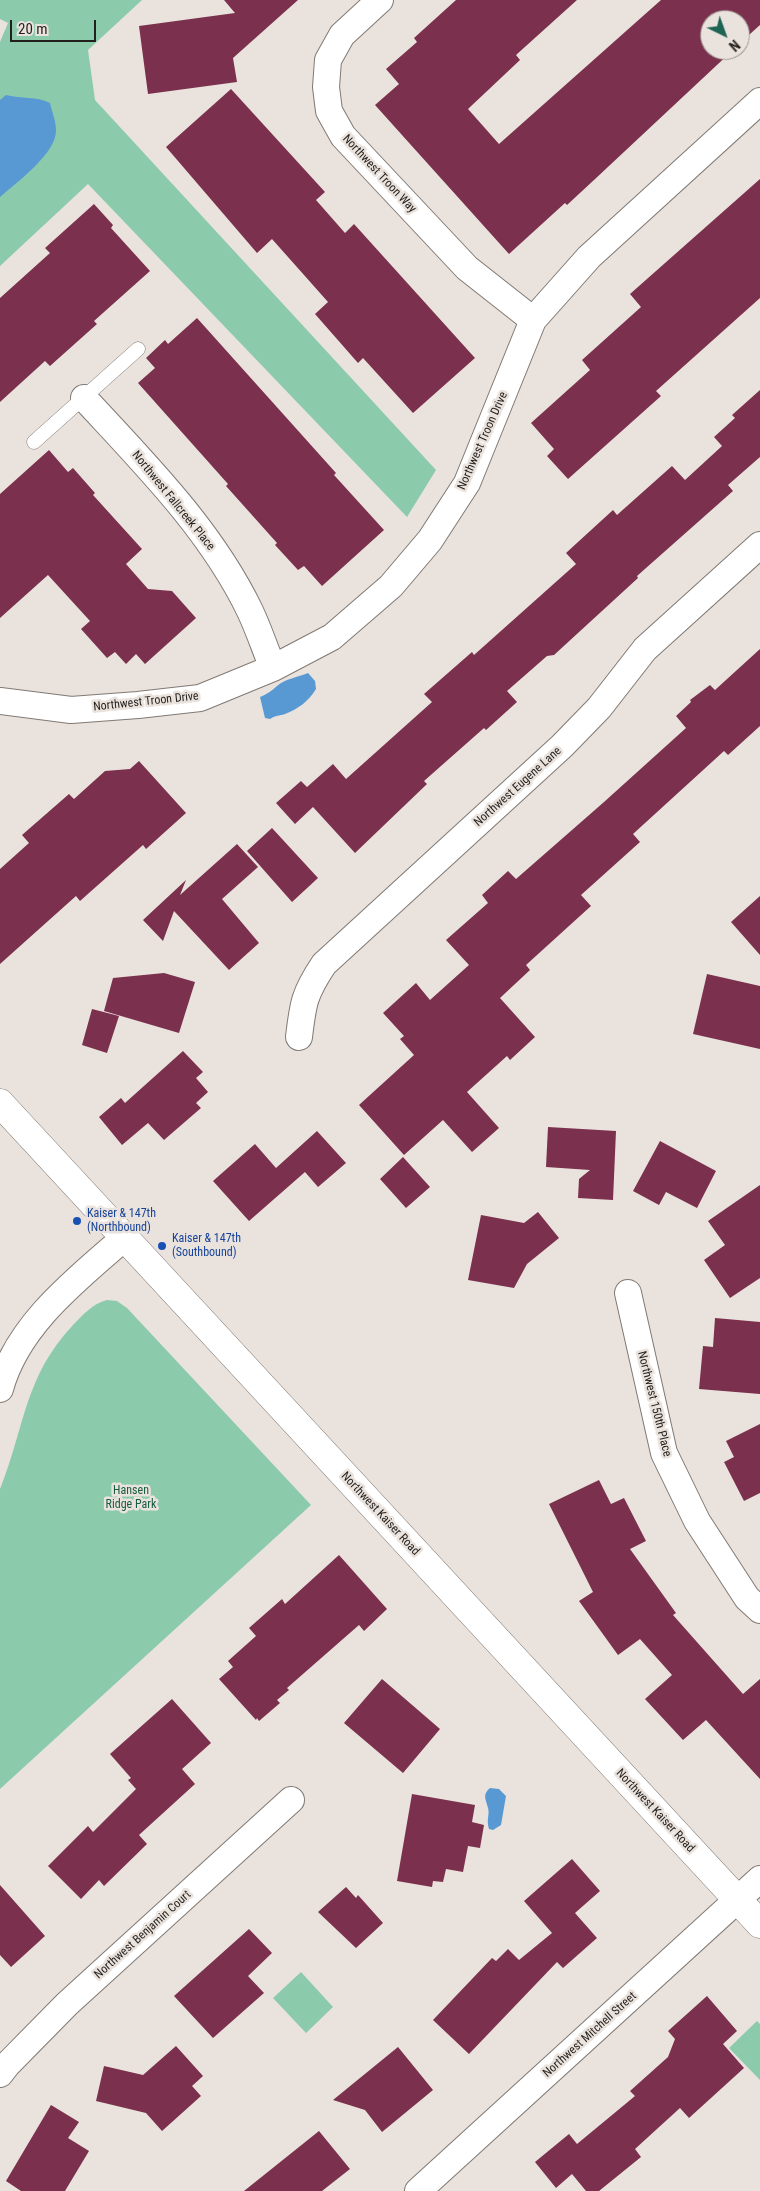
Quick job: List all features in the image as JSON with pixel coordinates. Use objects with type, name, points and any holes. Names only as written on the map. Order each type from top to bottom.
[{"type":"main road","name":"Northwest Kaiser Road","points":[[0,1103],[760,1924]]},
{"type":"street","name":"Northwest Troon Way","points":[[380,0],[342,35],[328,60],[326,87],[329,111],[342,136],[467,268],[534,320]]},
{"type":"street","name":"Northwest Troon Drive","points":[[0,701],[72,710],[200,698],[273,668],[332,637],[391,586],[430,540],[468,483],[534,320],[589,257],[760,101]]},
{"type":"street","name":"Northwest Fallcreek Place","points":[[84,398],[155,474],[199,529],[227,571],[250,612],[273,668]]},
{"type":"street","name":"Northwest Eugene Lane","points":[[299,1038],[304,1002],[309,986],[324,964],[562,746],[598,708],[645,649],[760,545]]},
{"type":"street","points":[[0,1389],[2,1379],[18,1350],[39,1319],[74,1282],[124,1238]]},
{"type":"street","name":"Northwest 150th Place","points":[[628,1293],[664,1453],[697,1521],[747,1598],[760,1610]]},
{"type":"street","name":"Northwest Benjamin Court","points":[[0,2074],[67,2004],[292,1800]]},
{"type":"street","name":"Northwest Mitchell Street","points":[[418,2191],[760,1879]]},
{"type":"lane","points":[[34,442],[138,349]]},
{"type":"green space","points":[[0,0],[142,0],[88,50],[95,100],[436,470],[407,517],[88,184],[0,266],[0,42],[8,23],[0,19]]},
{"type":"green space","name":"Hansen Ridge Park","points":[[107,1300],[117,1301],[127,1308],[311,1505],[0,1789],[0,1489],[35,1383],[44,1364],[57,1344],[73,1325],[93,1307]]},
{"type":"green space","points":[[301,1972],[333,2007],[306,2033],[273,1998]]},
{"type":"green space","points":[[757,2021],[760,2024],[760,2080],[729,2048]]},
{"type":"water","points":[[6,95],[39,99],[50,103],[56,130],[55,139],[43,158],[0,197],[0,100]]},
{"type":"water","points":[[308,673],[315,681],[316,689],[310,697],[290,712],[270,719],[265,718],[260,697],[284,682]]},
{"type":"water","points":[[490,1788],[499,1789],[506,1796],[501,1825],[493,1830],[489,1829],[485,1797]]},
{"type":"building","points":[[224,0],[298,0],[233,58],[237,82],[148,94],[139,26],[235,13]]},
{"type":"building","points":[[456,0],[577,0],[516,55],[520,60],[468,109],[499,144],[661,0],[760,0],[760,25],[750,34],[750,10],[700,10],[700,60],[722,60],[567,205],[565,203],[509,254],[375,105],[399,84],[386,69],[417,42],[414,38]]},
{"type":"building","points":[[231,89],[325,192],[316,200],[345,233],[354,224],[475,358],[413,413],[363,358],[358,363],[315,314],[328,302],[272,239],[257,253],[166,147]]},
{"type":"building","points":[[760,179],[760,298],[656,391],[661,396],[568,479],[547,456],[554,449],[531,423],[590,370],[582,360],[641,307],[630,294]]},
{"type":"building","points":[[94,204],[113,225],[111,228],[150,271],[94,321],[97,324],[50,366],[45,361],[0,402],[0,298],[50,253],[45,248]]},
{"type":"building","points":[[197,318],[336,473],[334,475],[384,530],[322,586],[304,566],[298,570],[275,545],[277,543],[226,486],[228,484],[138,383],[155,368],[146,358],[165,340],[168,344]]},
{"type":"building","points":[[760,390],[760,457],[728,485],[733,491],[637,576],[638,578],[554,655],[547,656],[507,691],[517,702],[486,730],[484,728],[424,781],[427,784],[355,853],[313,807],[295,824],[276,803],[301,781],[307,787],[333,764],[346,779],[432,702],[424,694],[472,652],[474,655],[576,564],[566,553],[613,510],[617,515],[672,466],[685,480],[722,446],[714,437],[735,418],[732,415]]},
{"type":"building","points":[[49,450],[68,472],[73,468],[95,493],[93,495],[142,549],[126,564],[148,589],[172,591],[196,618],[145,664],[136,654],[126,664],[115,652],[107,658],[81,629],[90,621],[48,575],[0,618],[0,494]]},
{"type":"building","points":[[760,649],[760,726],[728,755],[724,751],[633,834],[640,842],[581,895],[591,906],[526,965],[530,970],[500,998],[535,1037],[510,1060],[507,1056],[467,1092],[499,1128],[472,1152],[443,1120],[404,1155],[359,1105],[414,1055],[400,1039],[404,1036],[383,1013],[416,983],[430,1000],[469,965],[446,940],[488,903],[482,895],[508,871],[516,879],[604,802],[686,728],[676,716],[691,702],[690,700],[710,685],[715,690]]},
{"type":"building","points":[[139,761],[186,813],[146,849],[143,845],[80,901],[76,896],[0,964],[0,869],[29,843],[22,835],[69,794],[74,799],[105,771],[130,769]]},
{"type":"building","points":[[272,828],[318,878],[292,902],[247,851]]},
{"type":"building","points":[[237,844],[258,867],[222,899],[259,943],[229,970],[174,911],[163,941],[143,920],[186,880],[180,895]]},
{"type":"building","points":[[760,896],[760,955],[731,922]]},
{"type":"building","points":[[164,973],[195,982],[179,1033],[104,1011],[113,978]]},
{"type":"building","points":[[707,974],[760,986],[760,1049],[693,1034]]},
{"type":"building","points":[[92,1009],[119,1016],[107,1053],[82,1045]]},
{"type":"building","points":[[183,1051],[203,1072],[196,1078],[208,1092],[196,1103],[201,1108],[164,1140],[148,1123],[122,1145],[99,1117],[121,1098],[125,1103]]},
{"type":"building","points":[[548,1127],[616,1131],[613,1200],[578,1198],[579,1179],[590,1170],[546,1167]]},
{"type":"building","points":[[317,1131],[346,1163],[318,1187],[305,1172],[249,1221],[213,1181],[255,1144],[276,1168]]},
{"type":"building","points":[[660,1141],[716,1171],[697,1208],[666,1192],[659,1205],[633,1191]]},
{"type":"building","points":[[403,1157],[430,1187],[406,1208],[380,1179]]},
{"type":"building","points":[[760,1185],[760,1278],[730,1298],[704,1260],[725,1245],[708,1221]]},
{"type":"building","points":[[538,1212],[559,1238],[527,1264],[514,1288],[468,1280],[481,1215],[524,1223]]},
{"type":"building","points":[[715,1318],[760,1322],[760,1394],[699,1389],[703,1346],[713,1347]]},
{"type":"building","points":[[760,1424],[760,1493],[744,1501],[724,1462],[734,1457],[726,1441]]},
{"type":"building","points":[[599,1480],[611,1504],[624,1498],[646,1541],[630,1549],[676,1613],[673,1615],[743,1694],[760,1679],[760,1779],[706,1720],[683,1740],[645,1699],[672,1675],[640,1639],[618,1655],[579,1601],[593,1592],[549,1504]]},
{"type":"building","points":[[339,1555],[387,1609],[364,1631],[359,1625],[287,1688],[289,1690],[277,1700],[280,1703],[259,1721],[257,1718],[256,1720],[219,1679],[233,1667],[228,1661],[256,1636],[249,1628],[282,1599],[285,1604]]},
{"type":"building","points":[[382,1679],[440,1729],[403,1773],[344,1723]]},
{"type":"building","points":[[172,1699],[211,1743],[182,1769],[195,1784],[139,1835],[147,1844],[104,1886],[99,1880],[81,1899],[48,1866],[88,1826],[93,1832],[136,1789],[128,1780],[131,1778],[110,1754]]},
{"type":"building","points":[[412,1794],[475,1805],[472,1822],[484,1825],[480,1848],[468,1846],[463,1872],[446,1869],[443,1882],[433,1881],[432,1887],[397,1881]]},
{"type":"building","points":[[572,1859],[600,1891],[575,1913],[597,1938],[563,1968],[557,1962],[469,2054],[433,2020],[492,1958],[496,1961],[508,1949],[519,1960],[552,1933],[524,1901]]},
{"type":"building","points":[[0,1885],[45,1936],[11,1967],[0,1955]]},
{"type":"building","points":[[346,1887],[356,1898],[358,1895],[383,1923],[356,1948],[318,1912]]},
{"type":"building","points":[[249,1929],[272,1953],[248,1976],[264,1993],[213,2038],[174,1996]]},
{"type":"building","points":[[707,1996],[737,2031],[723,2044],[744,2068],[689,2118],[680,2108],[635,2149],[641,2157],[599,2191],[586,2191],[572,2174],[556,2188],[535,2162],[569,2134],[577,2144],[635,2096],[630,2091],[668,2057],[675,2039],[668,2031]]},
{"type":"building","points":[[176,2046],[203,2076],[192,2086],[201,2096],[162,2131],[146,2113],[96,2101],[104,2066],[143,2075]]},
{"type":"building","points":[[398,2047],[433,2090],[382,2132],[365,2110],[333,2100]]},
{"type":"building","points":[[51,2105],[79,2122],[68,2138],[89,2151],[65,2191],[21,2191],[6,2181]]},
{"type":"building","points":[[319,2131],[350,2169],[322,2191],[244,2191]]},
{"type":"place","name":"Kaiser & 147th (Northbound)","points":[[77,1221]]},
{"type":"place","name":"Kaiser & 147th (Southbound)","points":[[162,1246]]}]
